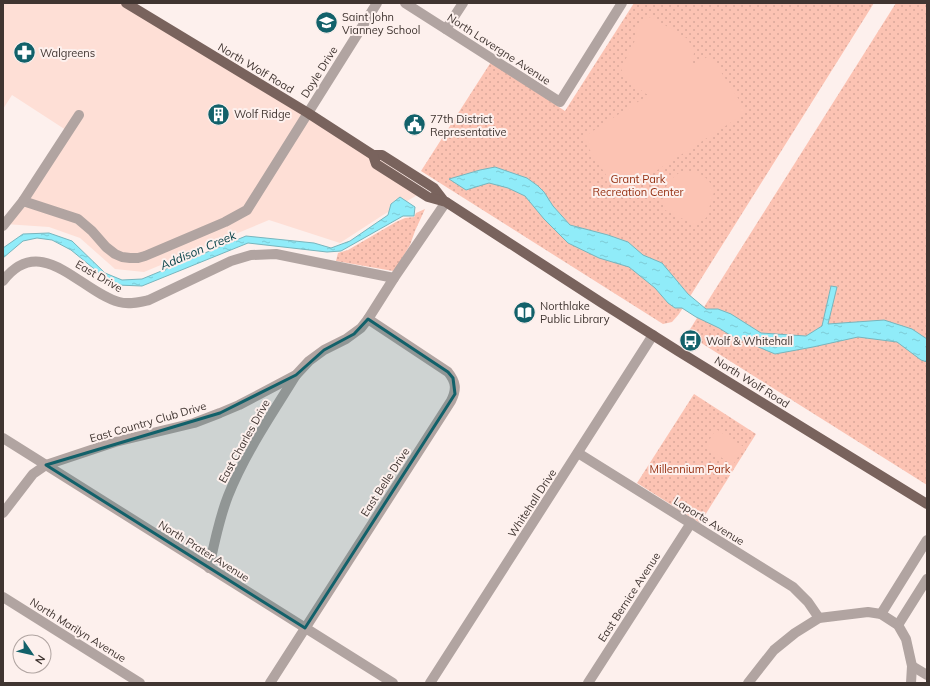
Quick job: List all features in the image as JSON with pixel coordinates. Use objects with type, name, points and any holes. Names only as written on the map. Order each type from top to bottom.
[{"type":"main road","name":"North Wolf Road","points":[[126,3],[308,113],[373,155],[376,164],[428,197],[445,202],[653,335],[927,504]]},
{"type":"street","name":"Doyle Drive","points":[[23,201],[78,219],[115,254],[130,258],[145,256],[225,222],[246,210],[377,3]]},
{"type":"street","name":"North Lavergne Avenue","points":[[405,3],[560,102],[622,3]]},
{"type":"street","points":[[446,29],[463,3]]},
{"type":"street","points":[[3,226],[23,201],[80,116]]},
{"type":"street","name":"East Country Club Drive","points":[[3,513],[33,474],[46,465],[115,442],[194,423],[239,405],[296,375],[309,361],[324,350],[346,339],[361,328],[445,202]]},
{"type":"street","name":"East Drive","points":[[3,281],[14,270],[22,265],[29,263],[45,263],[64,270],[104,296],[113,300],[136,303],[149,300],[231,261],[251,255],[276,254],[394,278]]},
{"type":"street","name":"East Belle Drive","points":[[270,683],[451,401],[454,394],[455,386],[453,378],[448,372],[368,319]]},
{"type":"street","name":"Whitehall Drive","points":[[430,683],[653,335]]},
{"type":"street","name":"East Charles Drive","points":[[209,568],[228,496],[257,438],[296,375]]},
{"type":"street","name":"North Prater Avenue","points":[[3,438],[393,683]]},
{"type":"street","name":"Laporte Avenue","points":[[578,453],[793,587],[808,602],[819,618]]},
{"type":"street","name":"East Bernice Avenue","points":[[588,683],[691,523]]},
{"type":"street","points":[[881,614],[927,540]]},
{"type":"street","points":[[898,625],[927,579]]},
{"type":"street","name":"North Marilyn Avenue","points":[[3,597],[140,683]]},
{"type":"street","points":[[748,683],[774,650],[795,633],[819,618],[868,612],[881,614],[898,625],[906,639],[912,666],[911,683]]},
{"type":"street","points":[[912,666],[927,675]]},
{"type":"highlighted area","points":[[368,319],[448,372],[453,378],[455,394],[305,628],[46,465],[220,413],[296,375],[324,350],[354,334]]},
{"type":"shaded area","points":[[3,3],[127,3],[308,113],[426,190],[383,215],[340,243],[269,220],[144,272],[115,269],[80,238],[49,227],[5,224],[69,132],[12,95],[3,109]]},
{"type":"green space","name":"Grant Park Recreation Center","points":[[634,3],[874,3],[679,314],[672,322],[663,324],[421,171],[491,62],[565,111]]},
{"type":"green space","points":[[896,3],[927,3],[927,485],[687,334]]},
{"type":"green space","points":[[651,17],[656,19],[658,24],[663,24],[688,39],[694,53],[692,67],[710,55],[747,112],[619,195],[582,138],[650,94],[646,94],[627,79],[621,69],[637,36],[636,30],[646,18]]},
{"type":"green space","points":[[680,172],[693,172],[701,174],[715,189],[706,218],[693,224],[665,210],[662,195],[669,181]]},
{"type":"green space","points":[[425,209],[410,245],[393,271],[336,261],[338,253],[348,250],[396,222],[405,218],[414,217],[416,213]]},
{"type":"green space","name":"Millennium Park","points":[[694,394],[756,434],[700,523],[637,483]]},
{"type":"green space","points":[[716,429],[744,447],[733,465],[705,447]]},
{"type":"water","points":[[495,167],[527,178],[538,186],[570,225],[628,242],[643,255],[662,263],[688,294],[706,309],[718,309],[731,314],[761,333],[806,336],[822,326],[831,286],[837,287],[828,324],[884,320],[912,329],[927,339],[927,362],[921,360],[897,342],[858,337],[775,354],[730,335],[682,308],[675,308],[668,303],[655,288],[629,267],[599,258],[568,243],[544,219],[525,196],[508,188],[489,183],[466,190],[449,179]]},
{"type":"water","points":[[400,197],[415,207],[414,216],[403,216],[341,251],[327,252],[248,243],[142,286],[117,285],[104,277],[71,250],[52,240],[37,238],[23,241],[3,258],[3,248],[23,234],[49,233],[72,241],[105,273],[122,280],[142,279],[246,236],[314,243],[331,248],[350,241],[388,215],[391,204]]},
{"type":"place","name":"Saint John Vianney School","points":[[327,23]]},
{"type":"place","name":"Walgreens","points":[[24,53]]},
{"type":"place","name":"Wolf Ridge","points":[[218,114]]},
{"type":"place","name":"77th District Representative","points":[[415,125]]},
{"type":"place","name":"Northlake Public Library","points":[[525,312]]},
{"type":"place","name":"Wolf & Whitehall","points":[[690,341]]},
{"type":"water label","name":"Addison Creek","points":[[198,250]]}]
